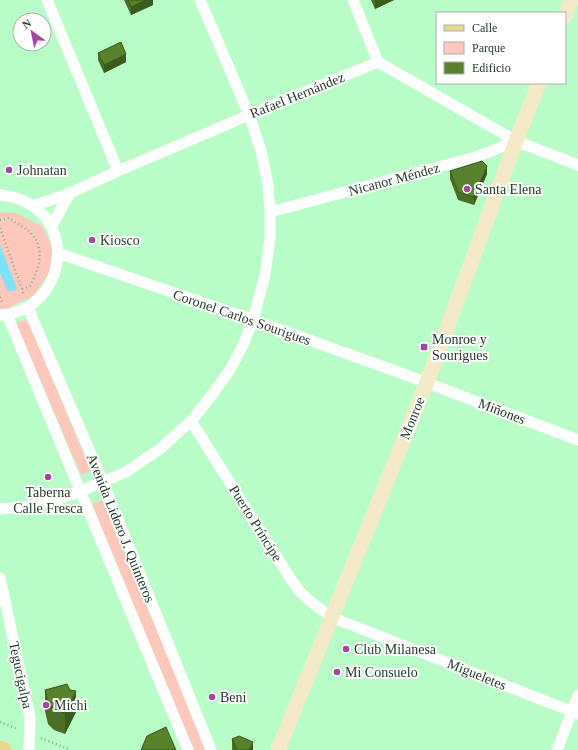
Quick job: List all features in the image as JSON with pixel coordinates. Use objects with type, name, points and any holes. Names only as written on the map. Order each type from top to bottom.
[{"type":"main road","points":[[566,14],[572,0]]},
{"type":"main road","name":"Monroe","points":[[278,750],[427,382],[539,84]]},
{"type":"street","points":[[47,0],[118,171]]},
{"type":"street","points":[[0,509],[24,507],[50,502],[81,492],[126,472],[161,448],[191,421],[211,396],[243,345],[253,320],[265,275],[270,236],[268,185],[261,151],[249,115],[200,0]]},
{"type":"street","points":[[353,0],[378,62],[516,141],[578,165]]},
{"type":"street","name":"Rafael Hernández","points":[[33,206],[70,193],[249,115],[378,62]]},
{"type":"street","name":"Nicanor Méndez","points":[[270,212],[479,156],[516,141]]},
{"type":"street","points":[[51,227],[70,193]]},
{"type":"street","points":[[0,195],[11,196],[23,200],[43,214],[55,236],[58,253],[58,263],[48,289],[28,308],[4,315]]},
{"type":"street","name":"Coronel Carlos Sourigues","points":[[58,253],[427,382]]},
{"type":"street","name":"Avenida Lidoro J. Quinteros","points":[[28,308],[103,482],[211,750]]},
{"type":"street","name":"Avenida Lidoro J. Quinteros","points":[[4,315],[81,492],[188,750]]},
{"type":"street","name":"Miñones","points":[[427,382],[578,440]]},
{"type":"street","name":"Puerto Príncipe","points":[[191,421],[300,592],[331,617]]},
{"type":"street","name":"Tegucigalpa","points":[[0,578],[30,718],[29,750]]},
{"type":"street","name":"Migueletes","points":[[331,617],[575,713]]},
{"type":"street","points":[[556,750],[575,713],[578,695]]},
{"type":"path","points":[[0,220],[9,218],[30,232],[39,243],[40,257],[35,276],[30,286],[22,289]]},
{"type":"path","points":[[0,228],[28,308]]},
{"type":"green space","points":[[0,212],[16,213],[42,226],[52,246],[50,271],[34,295],[5,310],[0,309]]},
{"type":"green space","points":[[27,319],[91,471],[81,475],[16,323]]},
{"type":"green space","points":[[102,500],[207,750],[194,750],[92,504]]},
{"type":"water","points":[[0,245],[17,289],[8,292],[0,273]]},
{"type":"building","points":[[128,0],[146,0],[131,7]]},
{"type":"building","points":[[121,42],[126,54],[104,65],[98,53]]},
{"type":"building","name":"Santa Elena","points":[[482,161],[487,166],[474,197],[458,192],[450,171]]},
{"type":"building","points":[[67,684],[70,690],[76,691],[65,713],[54,709],[48,703],[45,690]]},
{"type":"building","points":[[166,727],[176,750],[141,750],[147,736]]},
{"type":"building","points":[[239,736],[253,742],[249,750],[237,750],[232,739]]},
{"type":"place","name":"Johnatan","points":[[9,170]]},
{"type":"place","name":"Santa Elena","points":[[467,189]]},
{"type":"place","name":"Kiosco","points":[[92,240]]},
{"type":"place","name":"Monroe y Sourigues","points":[[424,347]]},
{"type":"place","name":"Taberna Calle Fresca","points":[[48,477]]},
{"type":"place","name":"Club Milanesa","points":[[346,649]]},
{"type":"place","name":"Mi Consuelo","points":[[337,672]]},
{"type":"place","name":"Beni","points":[[212,697]]},
{"type":"place","name":"Michi","points":[[46,705]]}]
